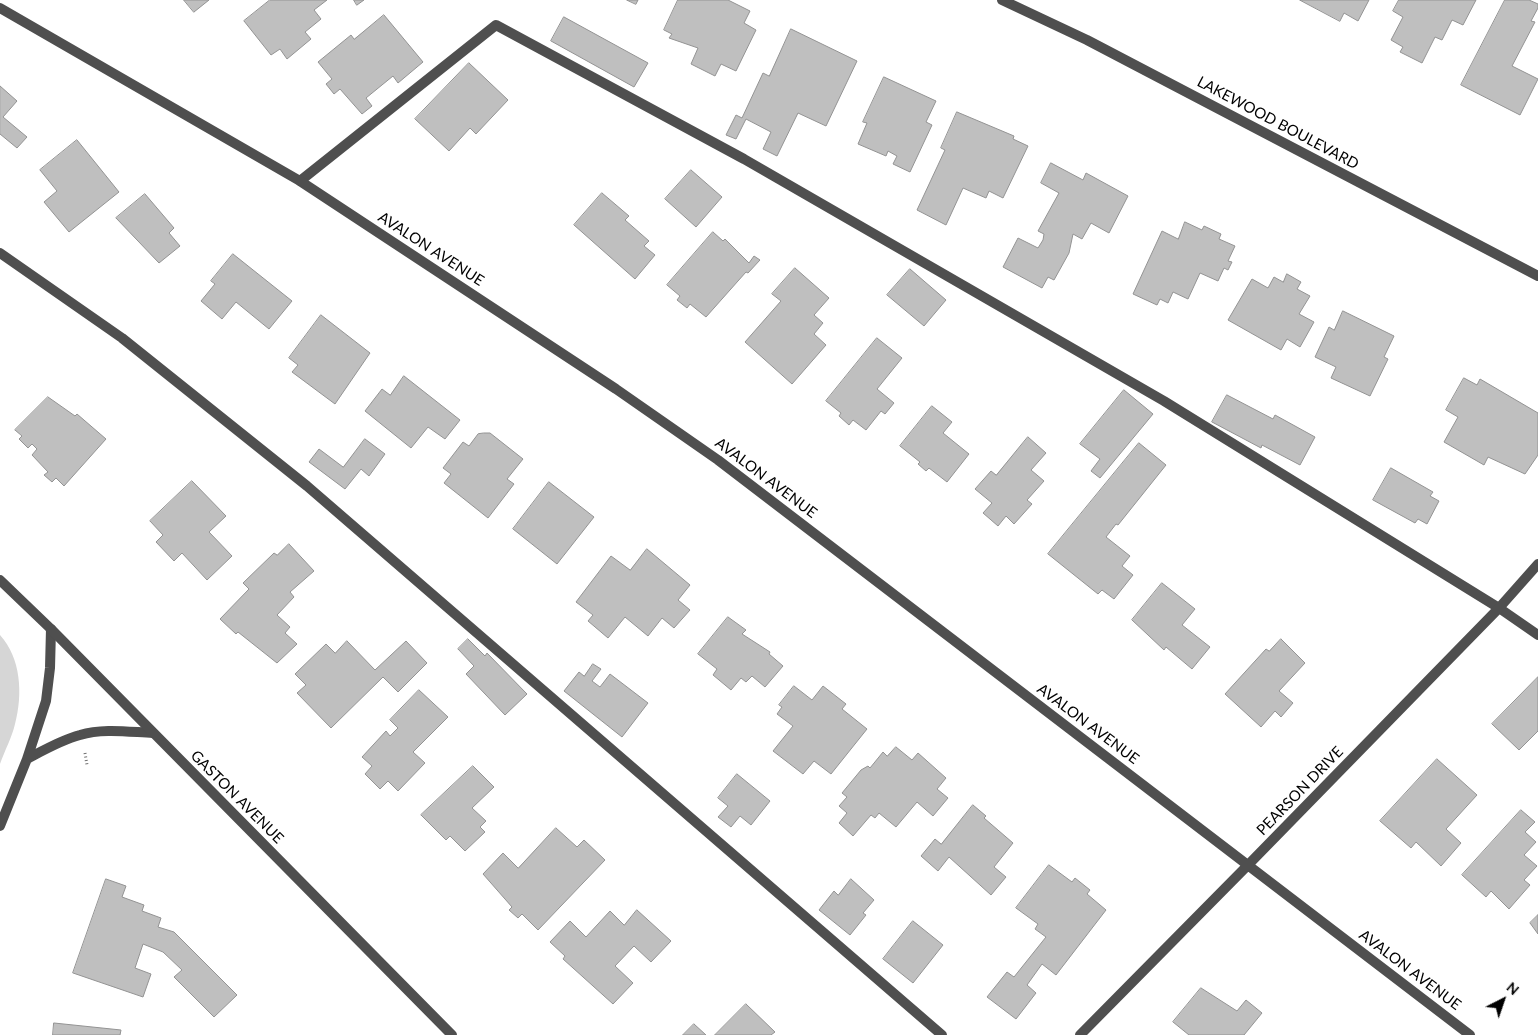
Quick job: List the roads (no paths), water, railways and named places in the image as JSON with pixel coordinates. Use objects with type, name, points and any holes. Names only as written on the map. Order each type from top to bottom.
[{"type":"street","points":[[0,4],[4,0]]},
{"type":"street","name":"LAKEWOOD BOULEVARD","points":[[1002,0],[1087,40],[1538,276]]},
{"type":"street","name":"AVALON AVENUE","points":[[0,8],[300,181],[616,390],[718,460],[1470,1035]]},
{"type":"street","points":[[300,181],[496,25],[744,159],[1156,396],[1499,608],[1538,635]]},
{"type":"street","points":[[0,253],[122,338],[307,486],[942,1035]]},
{"type":"street","name":"PEARSON DRIVE","points":[[1080,1035],[1499,608],[1538,564]]},
{"type":"street","name":"GASTON AVENUE","points":[[0,580],[51,629],[452,1035]]},
{"type":"street","points":[[0,826],[27,758],[46,701],[50,668],[51,629]]},
{"type":"street","points":[[27,758],[82,734],[110,731],[153,733]]}]
